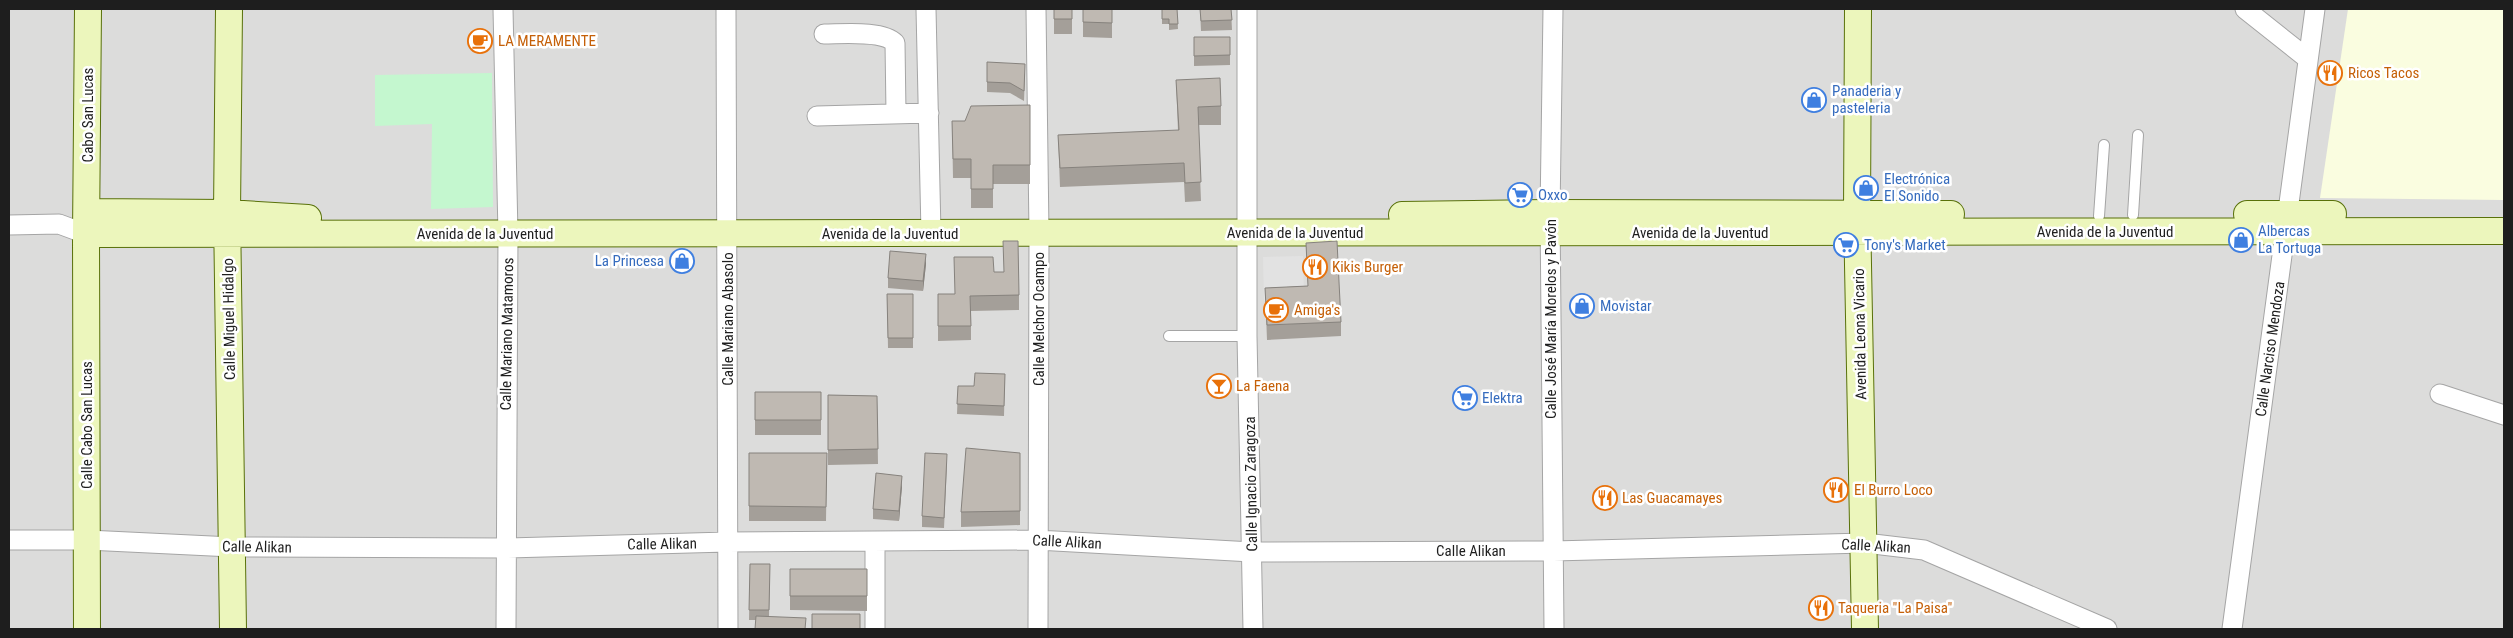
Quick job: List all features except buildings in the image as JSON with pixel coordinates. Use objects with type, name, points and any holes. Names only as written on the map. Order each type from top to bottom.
[{"type":"street","name":"Cabo San Lucas","points":[[86,223],[88,9]]},
{"type":"street","name":"Calle Miguel Hidalgo","points":[[228,9],[227,224],[233,629]]},
{"type":"street","name":"Calle Mariano Matamoros","points":[[503,9],[508,227],[506,629]]},
{"type":"street","name":"Calle Mariano Abasolo","points":[[726,9],[728,629]]},
{"type":"street","points":[[926,9],[931,226]]},
{"type":"street","name":"Calle Melchor Ocampo","points":[[1036,9],[1039,226],[1038,629]]},
{"type":"street","name":"Calle Ignacio Zaragoza","points":[[1247,9],[1247,336],[1253,629]]},
{"type":"street","name":"Calle José María Morelos y Pavón","points":[[1553,9],[1550,223],[1554,629]]},
{"type":"street","name":"Avenida Leona Vicario","points":[[1858,9],[1858,223],[1865,629]]},
{"type":"street","points":[[2244,9],[2308,59]]},
{"type":"street","name":"Calle Narciso Mendoza","points":[[2232,629],[2316,9]]},
{"type":"street","points":[[824,34],[880,35],[891,38],[895,43],[896,113]]},
{"type":"street","points":[[817,116],[928,113]]},
{"type":"street","name":"Avenida de la Juventud","points":[[86,223],[508,227],[1550,223],[2288,223],[2504,214]]},
{"type":"street","name":"Avenida de la Juventud","points":[[1858,223],[2132,215],[2504,231]]},
{"type":"street","points":[[9,225],[86,223]]},
{"type":"street","name":"Calle Cabo San Lucas","points":[[86,223],[87,629]]},
{"type":"street","points":[[2440,394],[2504,415]]},
{"type":"street","name":"Calle Alikan","points":[[9,540],[87,540],[232,547],[506,548],[728,542],[1037,540],[1252,552],[1553,550],[1865,543],[1924,550],[2107,629]]},
{"type":"street","points":[[875,541],[876,629]]},
{"type":"lane","points":[[2132,215],[2138,135]]},
{"type":"lane","points":[[2099,216],[2104,145]]},
{"type":"lane","points":[[1170,336],[1247,336]]},
{"type":"shaded area","points":[[9,9],[2504,9],[2504,629],[9,629]]},
{"type":"shaded area","points":[[2348,9],[2504,9],[2504,200],[2320,198]]},
{"type":"shaded area","points":[[1303,256],[1304,300],[1264,301],[1263,257]]},
{"type":"green space","points":[[492,73],[493,207],[431,209],[432,124],[375,126],[375,75]]},
{"type":"place","name":"LA MERAMENTE","points":[[480,41]]},
{"type":"place","name":"Ricos Tacos","points":[[2330,73]]},
{"type":"place","name":"Panaderia y pasteleria","points":[[1814,100]]},
{"type":"place","name":"Electrónica El Sonido","points":[[1866,188]]},
{"type":"place","name":"Oxxo","points":[[1520,195]]},
{"type":"place","name":"Albercas La Tortuga","points":[[2241,240]]},
{"type":"place","name":"Tony's Market","points":[[1846,245]]},
{"type":"place","name":"La Princesa","points":[[682,261]]},
{"type":"place","name":"Kikis Burger","points":[[1315,267]]},
{"type":"place","name":"Movistar","points":[[1582,306]]},
{"type":"place","name":"Amiga's","points":[[1276,310]]},
{"type":"place","name":"La Faena","points":[[1219,386]]},
{"type":"place","name":"Elektra","points":[[1465,398]]},
{"type":"place","name":"El Burro Loco","points":[[1836,490]]},
{"type":"place","name":"Las Guacamayes","points":[[1605,498]]},
{"type":"place","name":"Taqueria \"La Paisa\"","points":[[1821,608]]}]
